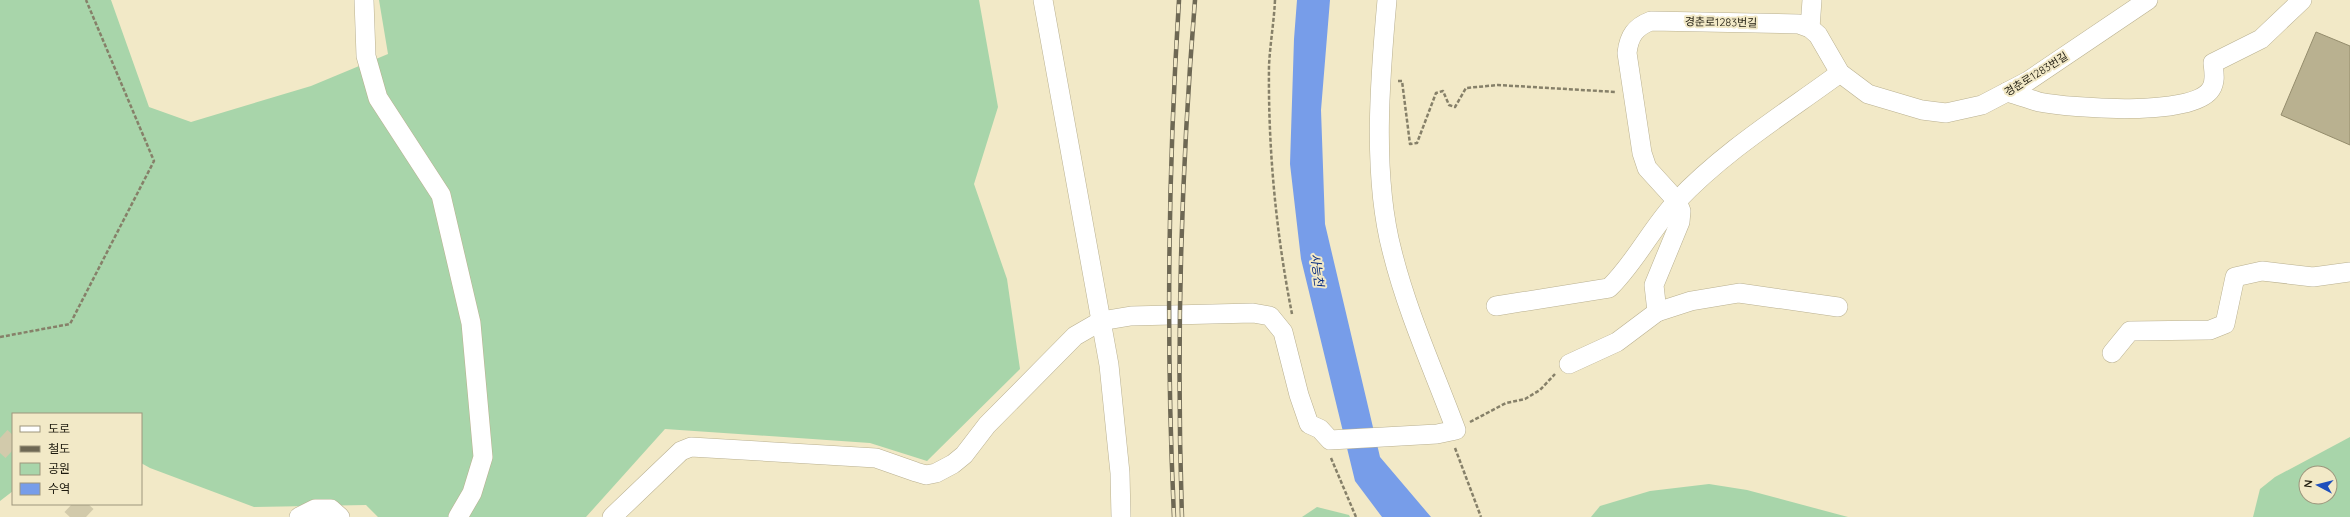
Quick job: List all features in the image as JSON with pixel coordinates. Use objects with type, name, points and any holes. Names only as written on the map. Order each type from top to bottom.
[{"type":"street","points":[[364,0],[366,56],[373,83],[378,98],[441,195],[471,323],[482,457],[472,493],[458,517]]},
{"type":"street","points":[[1043,0],[1109,365],[1120,473],[1121,517]]},
{"type":"street","points":[[612,517],[681,451],[691,447],[876,458],[926,475],[936,473],[953,464],[964,454],[987,425],[1075,336],[1101,321],[1146,316],[1253,313],[1270,316],[1283,332],[1299,395],[1309,424],[1325,435],[1437,434],[1456,430],[1406,296],[1391,250],[1381,157],[1382,80],[1387,0]]},
{"type":"street","points":[[1810,28],[1812,0]]},
{"type":"street","name":"경춘로1283번길","points":[[1677,201],[1647,168],[1642,153],[1627,53],[1629,40],[1633,32],[1642,24],[1651,21],[1799,24],[1810,28],[1818,36],[1840,73],[1868,94],[1922,110],[1946,113],[1982,105],[2028,81],[2148,0]]},
{"type":"street","points":[[2007,92],[2039,102],[2072,107],[2120,109],[2168,106],[2197,100],[2210,91],[2215,81],[2213,63],[2261,39],[2302,0]]},
{"type":"street","points":[[1496,306],[1609,288],[1620,278],[1658,221],[1720,159],[1840,73]]},
{"type":"street","points":[[1657,312],[1654,285],[1680,222],[1681,211],[1677,201]]},
{"type":"street","points":[[2112,353],[2130,331],[2210,330],[2225,324],[2235,277],[2262,271],[2313,277],[2350,272]]},
{"type":"street","points":[[1569,364],[1617,342],[1657,312],[1691,301],[1739,293],[1838,307]]},
{"type":"street","points":[[299,517],[315,509],[331,509],[340,517]]},
{"type":"path","points":[[0,337],[70,324],[154,161],[86,0]]},
{"type":"path","points":[[1275,0],[1269,65],[1271,144],[1280,255],[1293,321]]},
{"type":"path","points":[[1382,80],[1402,81],[1410,144],[1417,142],[1436,93],[1443,91],[1449,105],[1455,107],[1466,88],[1485,86],[1633,93]]},
{"type":"path","points":[[1456,430],[1488,411],[1506,403],[1525,399],[1540,390],[1552,376],[1569,364]]},
{"type":"path","points":[[1325,435],[1356,517]]},
{"type":"green space","points":[[0,0],[111,0],[149,107],[191,122],[311,86],[388,54],[379,0],[979,0],[998,107],[974,184],[1007,279],[1020,369],[927,461],[870,443],[665,429],[586,517],[378,517],[366,505],[254,507],[150,468],[142,464],[142,413],[12,413],[12,492],[0,501]]},
{"type":"green space","points":[[2350,437],[2350,517],[2253,517],[2260,489],[2275,477]]},
{"type":"green space","points":[[1709,484],[1747,490],[1848,517],[1591,517],[1600,506],[1650,491]]},
{"type":"green space","points":[[1317,507],[1349,515],[1350,517],[1302,517]]},
{"type":"water","name":"사능천","points":[[1297,0],[1330,0],[1321,110],[1325,224],[1380,457],[1431,517],[1382,517],[1355,481],[1301,259],[1290,164],[1294,39]]},
{"type":"building","points":[[2316,32],[2350,46],[2350,145],[2281,115]]},
{"type":"tunnel","points":[[0,438],[12,449]]},
{"type":"tunnel","points":[[73,505],[86,517]]},
{"type":"railway","points":[[1174,517],[1171,452],[1169,258],[1172,129],[1179,0]]},
{"type":"railway","points":[[1182,517],[1180,452],[1181,258],[1186,129],[1195,0]]}]
